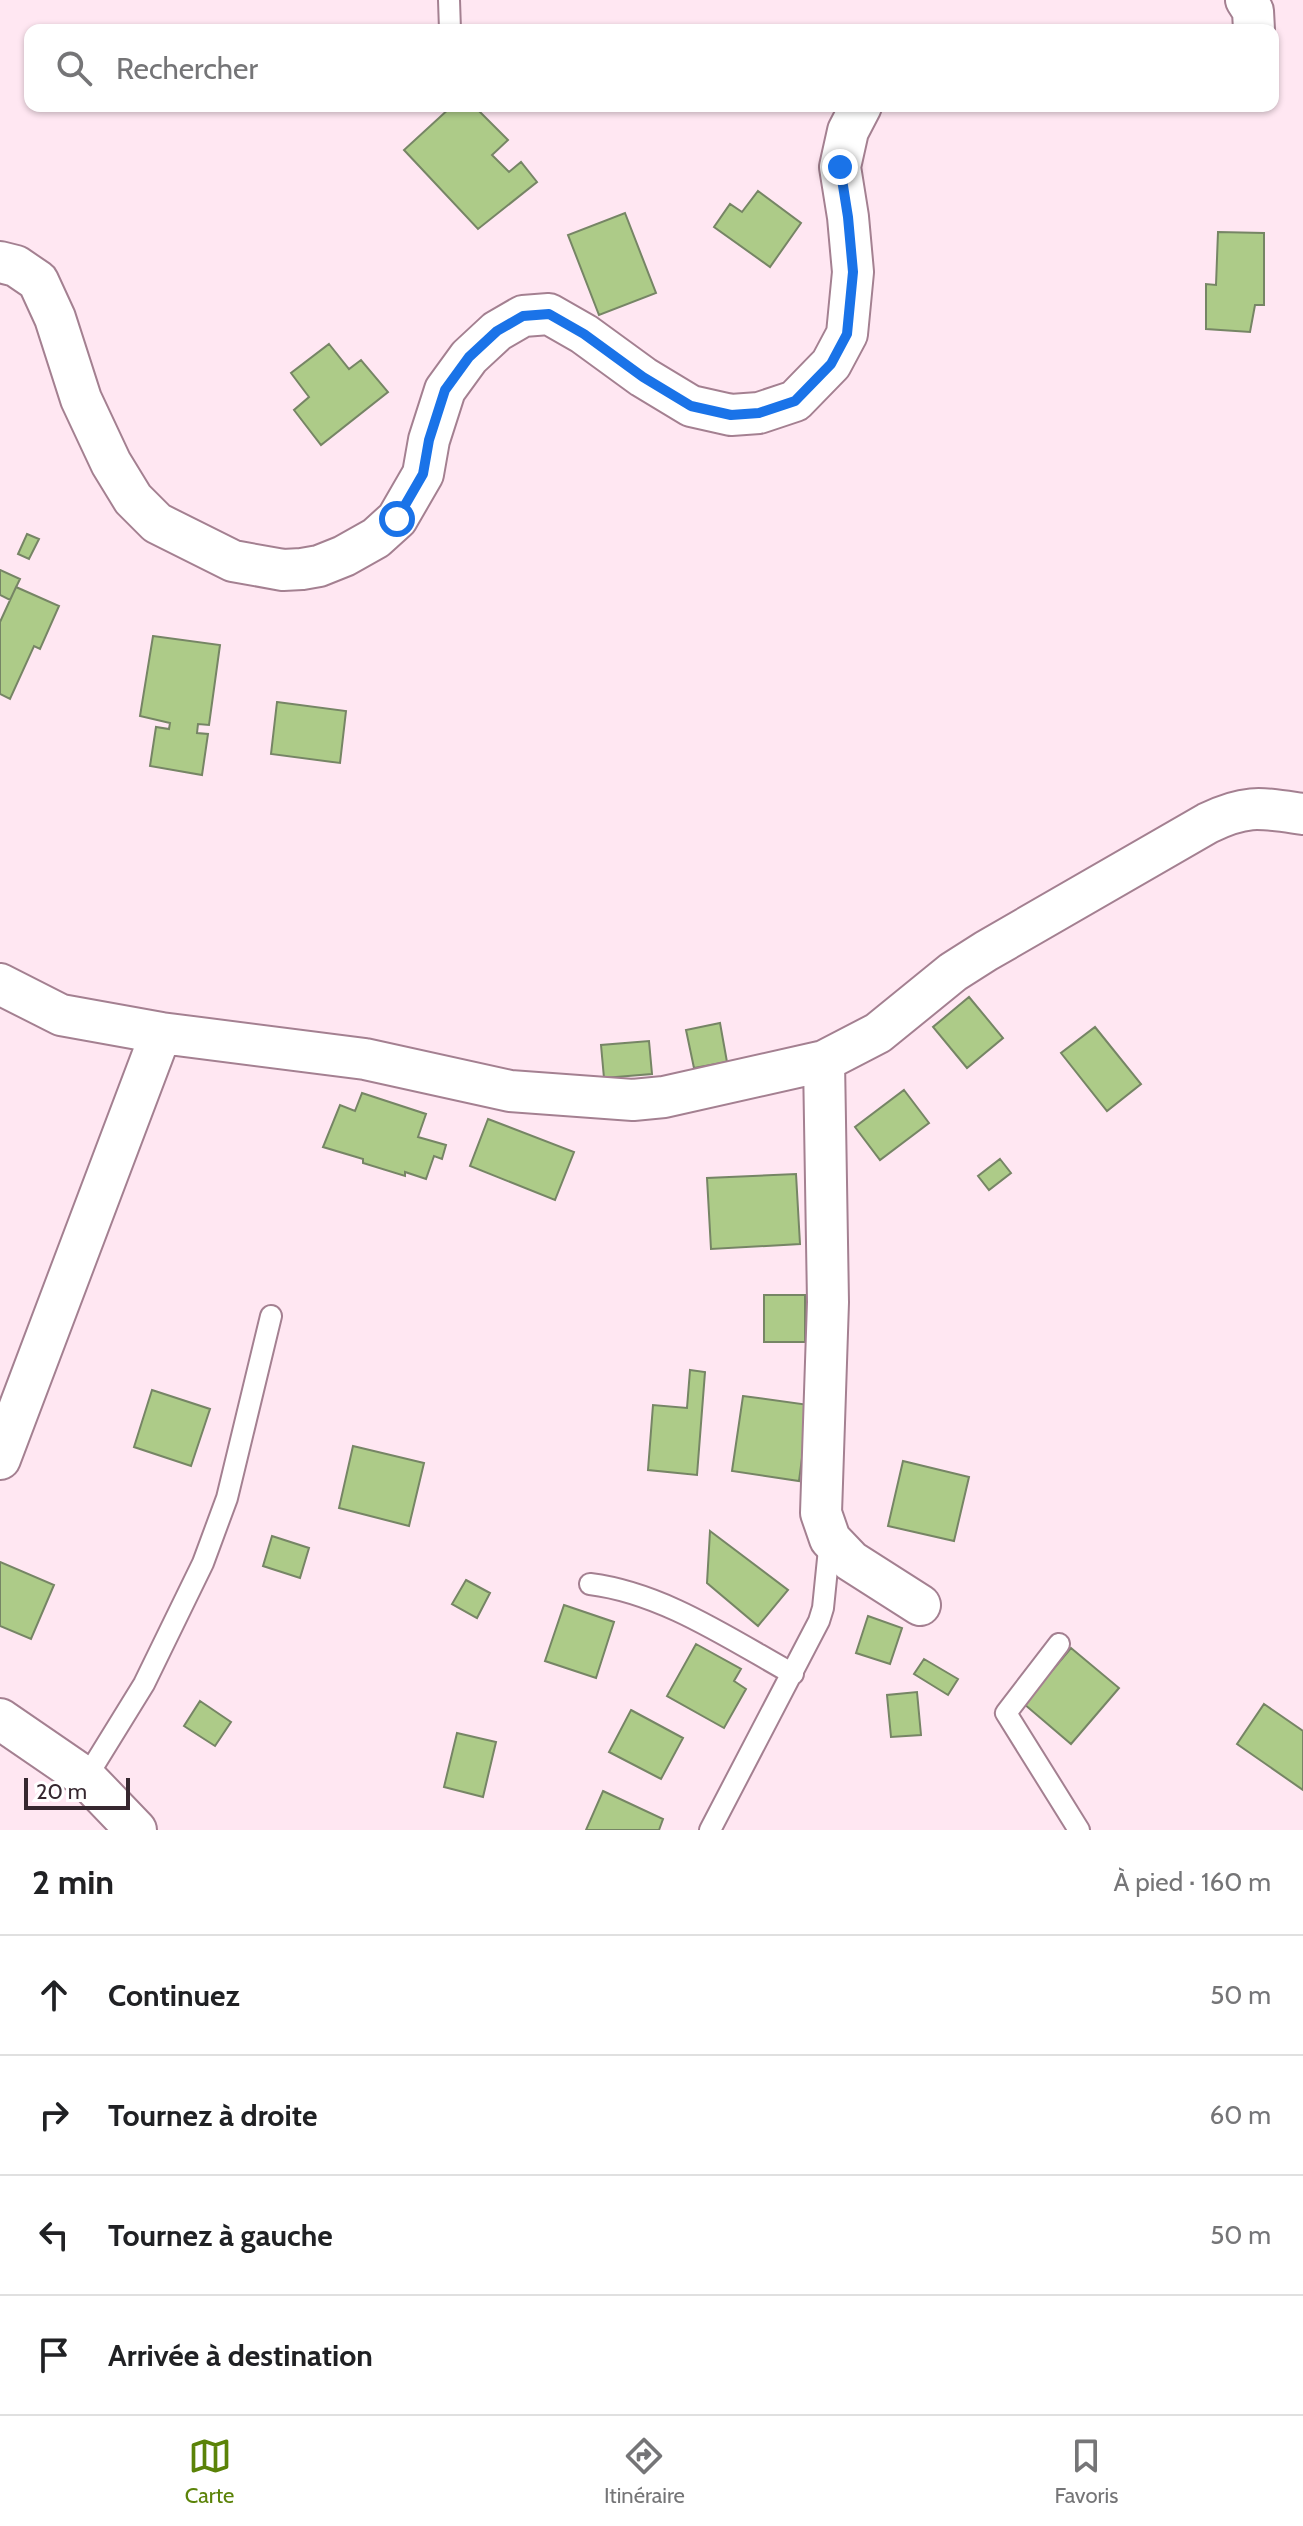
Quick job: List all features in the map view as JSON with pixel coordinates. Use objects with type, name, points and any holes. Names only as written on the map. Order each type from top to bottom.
[{"type":"street","points":[[1246,0],[1253,11],[1254,24]]},
{"type":"street","points":[[0,262],[16,266],[38,281],[55,318],[81,399],[111,463],[133,499],[157,523],[233,561],[283,570],[302,569],[344,556],[376,538],[397,519],[423,474],[429,440],[445,390],[469,357],[497,331],[523,316],[549,314],[691,406],[731,415],[759,413],[795,401],[831,364],[847,334],[853,272],[840,167],[848,131],[858,112]]},
{"type":"street","points":[[0,984],[61,1015],[161,1033],[365,1059],[510,1091],[633,1100],[679,1094],[824,1061],[878,1033],[953,972],[986,951],[1233,811],[1262,808],[1303,814]]},
{"type":"street","points":[[0,1459],[161,1033]]},
{"type":"street","points":[[824,1061],[828,1302],[821,1513],[830,1539],[851,1561],[920,1605]]},
{"type":"street","points":[[0,1719],[86,1778],[136,1830]]},
{"type":"lane","points":[[449,0],[450,24]]},
{"type":"lane","points":[[86,1778],[144,1684],[203,1563],[227,1498],[271,1316]]},
{"type":"lane","points":[[710,1830],[822,1614],[830,1539]]},
{"type":"lane","points":[[590,1584],[618,1587],[646,1597],[697,1621],[793,1674]]},
{"type":"lane","points":[[1059,1644],[1006,1713],[1079,1830]]},
{"type":"building","points":[[445,112],[480,112],[508,140],[492,155],[509,172],[521,162],[537,182],[478,229],[404,150]]},
{"type":"building","points":[[758,191],[801,223],[770,267],[714,227],[730,204],[742,212]]},
{"type":"building","points":[[625,213],[656,293],[599,315],[568,235]]},
{"type":"building","points":[[1218,232],[1264,233],[1264,305],[1255,305],[1250,332],[1206,329],[1206,284],[1216,285]]},
{"type":"building","points":[[329,344],[349,369],[361,360],[388,392],[321,445],[294,410],[309,397],[291,373]]},
{"type":"building","points":[[27,534],[39,539],[29,559],[18,554]]},
{"type":"building","points":[[0,570],[20,579],[10,600],[0,595]]},
{"type":"building","points":[[16,587],[59,606],[40,649],[34,646],[10,699],[0,694],[0,622]]},
{"type":"building","points":[[153,636],[220,645],[209,725],[198,724],[197,733],[208,734],[202,775],[150,766],[156,727],[169,729],[170,723],[140,716]]},
{"type":"building","points":[[277,702],[346,711],[340,763],[271,754]]},
{"type":"building","points":[[969,997],[1003,1038],[967,1068],[933,1027]]},
{"type":"building","points":[[720,1023],[727,1062],[694,1068],[686,1030]]},
{"type":"building","points":[[1095,1027],[1141,1084],[1107,1111],[1061,1053]]},
{"type":"building","points":[[649,1041],[652,1074],[604,1078],[601,1045]]},
{"type":"building","points":[[904,1090],[929,1123],[880,1160],[855,1127]]},
{"type":"building","points":[[362,1093],[426,1114],[418,1137],[446,1145],[442,1159],[434,1156],[426,1179],[363,1163],[363,1159],[323,1147],[340,1105],[355,1111]]},
{"type":"building","points":[[488,1119],[574,1152],[555,1200],[470,1166]]},
{"type":"building","points":[[1000,1159],[1011,1173],[989,1190],[978,1176]]},
{"type":"building","points":[[796,1174],[800,1244],[711,1249],[707,1178]]},
{"type":"building","points":[[764,1295],[805,1295],[805,1342],[764,1342]]},
{"type":"building","points":[[690,1370],[705,1372],[697,1475],[648,1470],[653,1405],[687,1408]]},
{"type":"building","points":[[152,1390],[210,1409],[191,1466],[134,1447]]},
{"type":"building","points":[[743,1396],[809,1405],[799,1481],[732,1471]]},
{"type":"building","points":[[353,1446],[424,1463],[409,1526],[339,1508]]},
{"type":"building","points":[[903,1461],[969,1477],[954,1541],[888,1526]]},
{"type":"building","points":[[710,1531],[788,1590],[758,1626],[707,1583]]},
{"type":"building","points":[[272,1536],[309,1548],[300,1578],[263,1566]]},
{"type":"building","points":[[0,1562],[54,1585],[31,1639],[0,1626]]},
{"type":"building","points":[[466,1580],[490,1593],[477,1618],[452,1604]]},
{"type":"building","points":[[564,1605],[614,1622],[596,1678],[545,1661]]},
{"type":"building","points":[[868,1616],[902,1628],[890,1664],[856,1653]]},
{"type":"building","points":[[696,1644],[741,1669],[734,1681],[746,1689],[724,1728],[667,1696]]},
{"type":"building","points":[[1071,1648],[1119,1688],[1071,1744],[1024,1704]]},
{"type":"building","points":[[924,1659],[958,1679],[948,1695],[914,1674]]},
{"type":"building","points":[[917,1692],[921,1735],[891,1737],[887,1695]]},
{"type":"building","points":[[200,1701],[231,1722],[215,1746],[184,1726]]},
{"type":"building","points":[[1264,1704],[1303,1731],[1303,1790],[1237,1744]]},
{"type":"building","points":[[631,1710],[683,1738],[661,1779],[609,1752]]},
{"type":"building","points":[[457,1733],[496,1742],[483,1797],[444,1787]]},
{"type":"building","points":[[603,1791],[663,1819],[659,1830],[586,1830]]},
{"type":"route","points":[[397,519],[423,474],[429,440],[445,390],[469,357],[497,331],[523,316],[549,314],[691,406],[731,415],[759,413],[795,401],[831,364],[847,334],[853,272],[840,167]]}]
